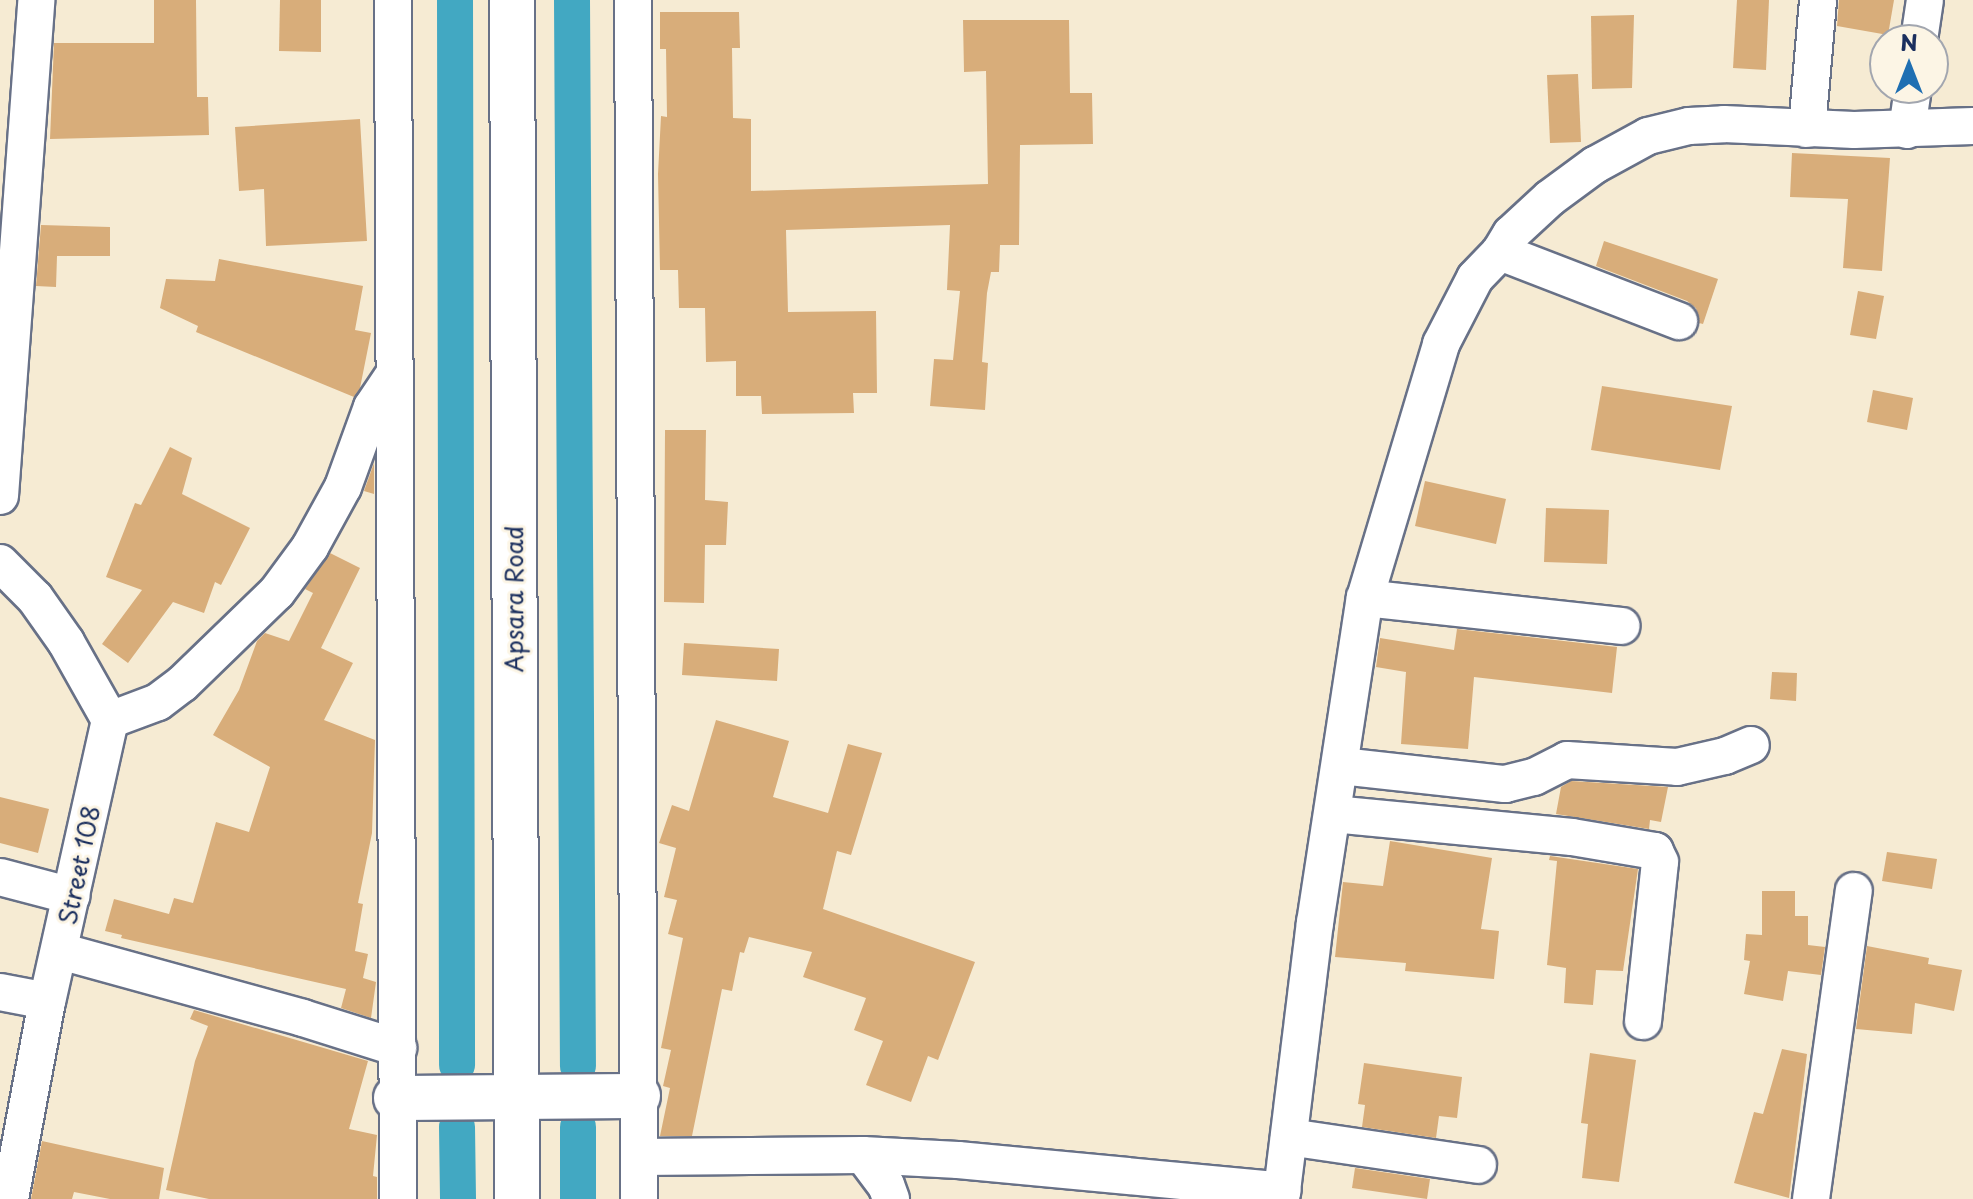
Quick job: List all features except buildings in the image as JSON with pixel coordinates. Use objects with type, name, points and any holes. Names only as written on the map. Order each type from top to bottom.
[{"type":"main road","name":"Apsara Road","points":[[512,0],[517,1199]]},
{"type":"main road","points":[[396,1098],[638,1096]]},
{"type":"street","points":[[0,496],[13,141],[36,0]]},
{"type":"street","points":[[393,0],[398,1199]]},
{"type":"street","points":[[633,0],[639,1199]]},
{"type":"street","points":[[1807,129],[1818,0]]},
{"type":"street","points":[[1921,24],[1925,0]]},
{"type":"street","points":[[1907,130],[1911,104]]},
{"type":"street","points":[[639,1157],[863,1155],[1045,1184],[1282,1195],[1315,923],[1365,598],[1441,344],[1475,278],[1500,252],[1511,234],[1550,198],[1595,165],[1648,136],[1689,126],[1724,124],[1907,130],[1973,126]]},
{"type":"street","points":[[1500,252],[1679,321]]},
{"type":"street","points":[[0,563],[35,598],[66,642],[110,720],[158,702],[182,684],[277,592],[310,547],[343,487],[372,407],[394,374]]},
{"type":"street","points":[[1365,598],[1621,626]]},
{"type":"street","name":"Street 108","points":[[10,1199],[47,1001],[110,720]]},
{"type":"street","points":[[1341,766],[1505,784],[1534,777],[1567,760],[1583,758],[1677,767],[1725,756],[1751,745]]},
{"type":"street","points":[[1333,814],[1572,837],[1655,851],[1660,862],[1643,1021]]},
{"type":"street","points":[[0,877],[72,896]]},
{"type":"street","points":[[1811,1199],[1854,891]]},
{"type":"street","points":[[60,951],[398,1048]]},
{"type":"street","points":[[0,992],[47,1001]]},
{"type":"street","points":[[1289,1137],[1478,1165]]},
{"type":"street","points":[[863,1155],[886,1185],[891,1199]]},
{"type":"waterway","points":[[455,0],[457,1065]]},
{"type":"waterway","points":[[572,0],[578,1066]]},
{"type":"waterway","points":[[457,1127],[458,1199]]},
{"type":"waterway","points":[[578,1127],[578,1199]]}]
